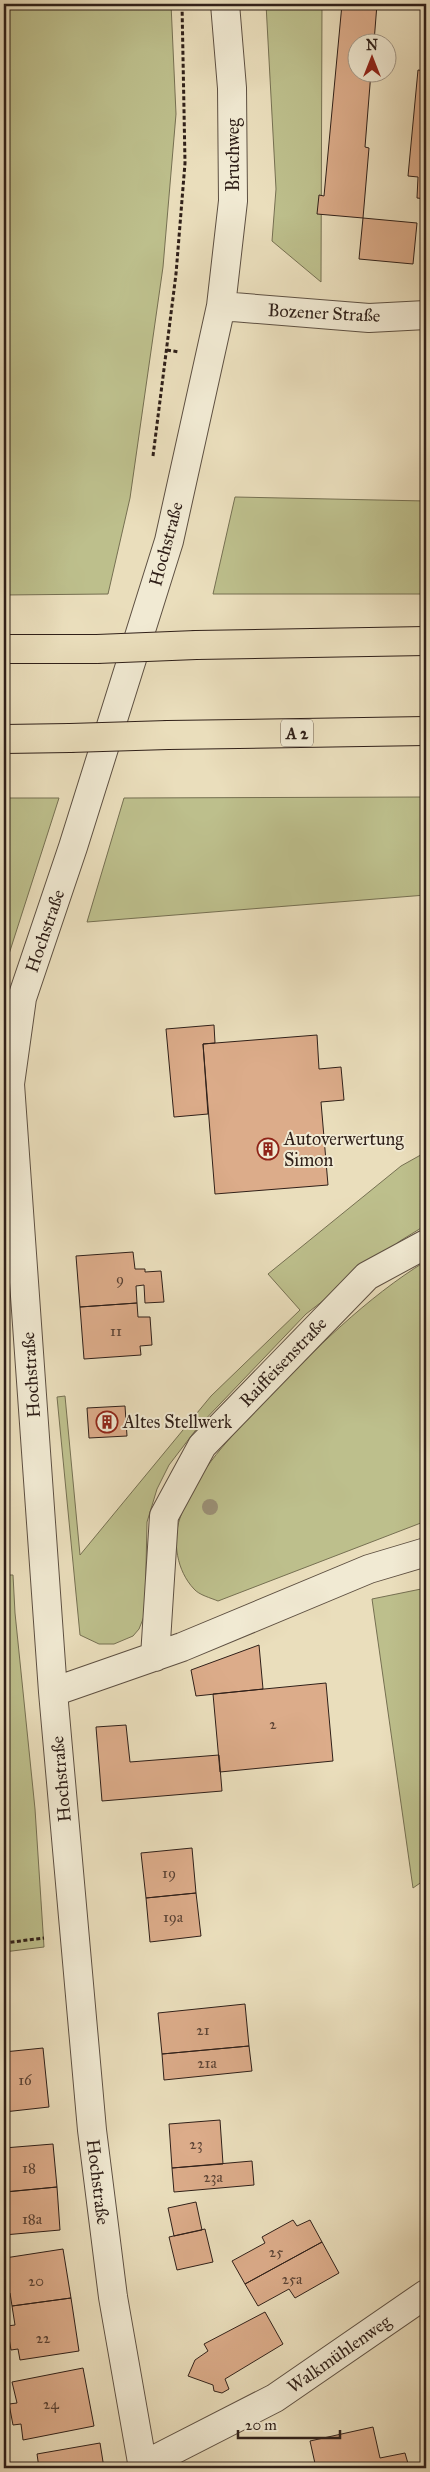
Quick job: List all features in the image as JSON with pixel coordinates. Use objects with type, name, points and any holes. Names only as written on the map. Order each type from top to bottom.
[{"type":"highway","points":[[4,649],[97,649],[426,641]]},
{"type":"highway","name":"A 2","points":[[4,739],[426,732]]},
{"type":"street","name":"Bruchweg","points":[[222,306],[233,200],[232,88],[225,4]]},
{"type":"street","name":"Bozener Straße","points":[[222,306],[369,318],[426,315]]},
{"type":"street","name":"Hochstraße","points":[[142,2467],[113,2297],[92,2130],[53,1692],[10,1084],[22,998],[76,838],[169,541],[222,306]]},
{"type":"street","name":"Raiffeisenstraße","points":[[155,1657],[164,1516],[202,1446],[367,1276],[426,1244]]},
{"type":"street","points":[[53,1692],[155,1657],[370,1569],[426,1552]]},
{"type":"street","name":"Walkmühlenweg","points":[[142,2467],[275,2398],[426,2294]]},
{"type":"path","points":[[167,350],[176,274],[185,164],[182,4]]},
{"type":"path","points":[[4,1943],[75,1934]]},
{"type":"green space","points":[[4,4],[171,4],[176,114],[163,267],[130,498],[108,594],[4,595]]},
{"type":"green space","points":[[266,4],[322,4],[321,282],[272,241],[276,189]]},
{"type":"green space","points":[[235,497],[426,501],[426,594],[213,594]]},
{"type":"green space","points":[[426,797],[426,895],[87,922],[124,798]]},
{"type":"green space","points":[[4,798],[59,798],[9,954],[4,954]]},
{"type":"green space","points":[[426,1152],[426,1225],[400,1241],[306,1314],[198,1427],[169,1465],[157,1489],[147,1522],[145,1614],[139,1629],[133,1636],[114,1644],[99,1644],[80,1635],[57,1397],[65,1396],[80,1555],[211,1396],[300,1310],[268,1274],[401,1166]]},
{"type":"green space","points":[[426,1261],[426,1521],[218,1601],[199,1593],[188,1582],[180,1565],[176,1537],[180,1518],[187,1501],[205,1469],[241,1426],[322,1343],[383,1291]]},
{"type":"green space","points":[[4,1575],[13,1575],[15,1613],[35,1809],[44,1947],[4,1952]]},
{"type":"green space","points":[[426,1588],[426,1879],[413,1888],[372,1599]]},
{"type":"building","points":[[342,4],[377,4],[375,32],[348,32],[348,82],[370,82],[365,147],[369,148],[363,218],[317,214],[319,195],[324,196]]},
{"type":"building","points":[[424,4],[426,4],[426,36],[421,36]]},
{"type":"building","points":[[418,70],[426,71],[426,199],[417,198],[418,177],[408,176]]},
{"type":"building","points":[[363,218],[417,223],[413,264],[359,259]]},
{"type":"building","points":[[214,1025],[215,1043],[203,1044],[208,1114],[174,1117],[166,1029]]},
{"type":"building","name":"Autoverwertung Simon","points":[[317,1035],[319,1069],[341,1067],[344,1100],[321,1102],[328,1185],[215,1194],[203,1044]]},
{"type":"building","points":[[133,1252],[135,1269],[145,1269],[145,1272],[161,1271],[164,1302],[145,1303],[144,1285],[136,1286],[137,1303],[80,1307],[76,1256]]},
{"type":"building","points":[[137,1303],[138,1317],[150,1317],[152,1345],[140,1346],[141,1355],[84,1359],[80,1307]]},
{"type":"building","name":"Altes Stellwerk","points":[[125,1406],[127,1436],[89,1438],[87,1408]]},
{"type":"building","points":[[259,1645],[263,1689],[196,1696],[191,1670]]},
{"type":"building","points":[[326,1683],[333,1761],[220,1772],[213,1694]]},
{"type":"building","points":[[126,1725],[130,1762],[219,1755],[222,1791],[102,1801],[96,1727]]},
{"type":"building","points":[[192,1848],[196,1893],[146,1898],[141,1853]]},
{"type":"building","points":[[196,1893],[201,1936],[150,1942],[146,1898]]},
{"type":"building","points":[[245,2004],[249,2046],[162,2054],[158,2013]]},
{"type":"building","points":[[249,2046],[252,2071],[164,2080],[162,2054]]},
{"type":"building","points":[[43,2048],[49,2107],[4,2112],[4,2052]]},
{"type":"building","points":[[220,2120],[223,2164],[172,2168],[169,2124]]},
{"type":"building","points":[[53,2144],[57,2187],[4,2192],[4,2148]]},
{"type":"building","points":[[252,2161],[254,2185],[174,2192],[172,2168]]},
{"type":"building","points":[[57,2187],[60,2230],[4,2235],[4,2207],[7,2206],[6,2192]]},
{"type":"building","points":[[196,2202],[202,2230],[174,2236],[168,2208]]},
{"type":"building","points":[[293,2220],[297,2226],[310,2220],[322,2242],[245,2284],[232,2261],[265,2243],[262,2237]]},
{"type":"building","points":[[205,2229],[213,2262],[177,2270],[169,2237]]},
{"type":"building","points":[[322,2242],[339,2273],[295,2298],[289,2289],[258,2306],[245,2284]]},
{"type":"building","points":[[63,2249],[71,2298],[12,2306],[10,2293],[4,2294],[5,2258]]},
{"type":"building","points":[[71,2298],[79,2351],[20,2360],[18,2349],[11,2350],[7,2326],[15,2325],[12,2306]]},
{"type":"building","points":[[265,2312],[283,2344],[225,2379],[229,2389],[222,2393],[214,2391],[213,2385],[188,2376],[195,2360],[208,2351],[204,2344]]},
{"type":"building","points":[[83,2368],[94,2426],[23,2440],[21,2424],[13,2425],[9,2404],[17,2403],[12,2382]]},
{"type":"building","points":[[373,2427],[380,2458],[405,2453],[409,2467],[316,2468],[310,2441]]},
{"type":"building","points":[[100,2443],[104,2468],[39,2468],[37,2454]]},
{"type":"building","points":[[267,2463],[268,2468],[241,2468]]},
{"type":"building","points":[[426,2463],[426,2468],[405,2468],[409,2467]]},
{"type":"place","name":"Autoverwertung Simon","points":[[268,1149]]},
{"type":"place","name":"Altes Stellwerk","points":[[107,1422]]}]
